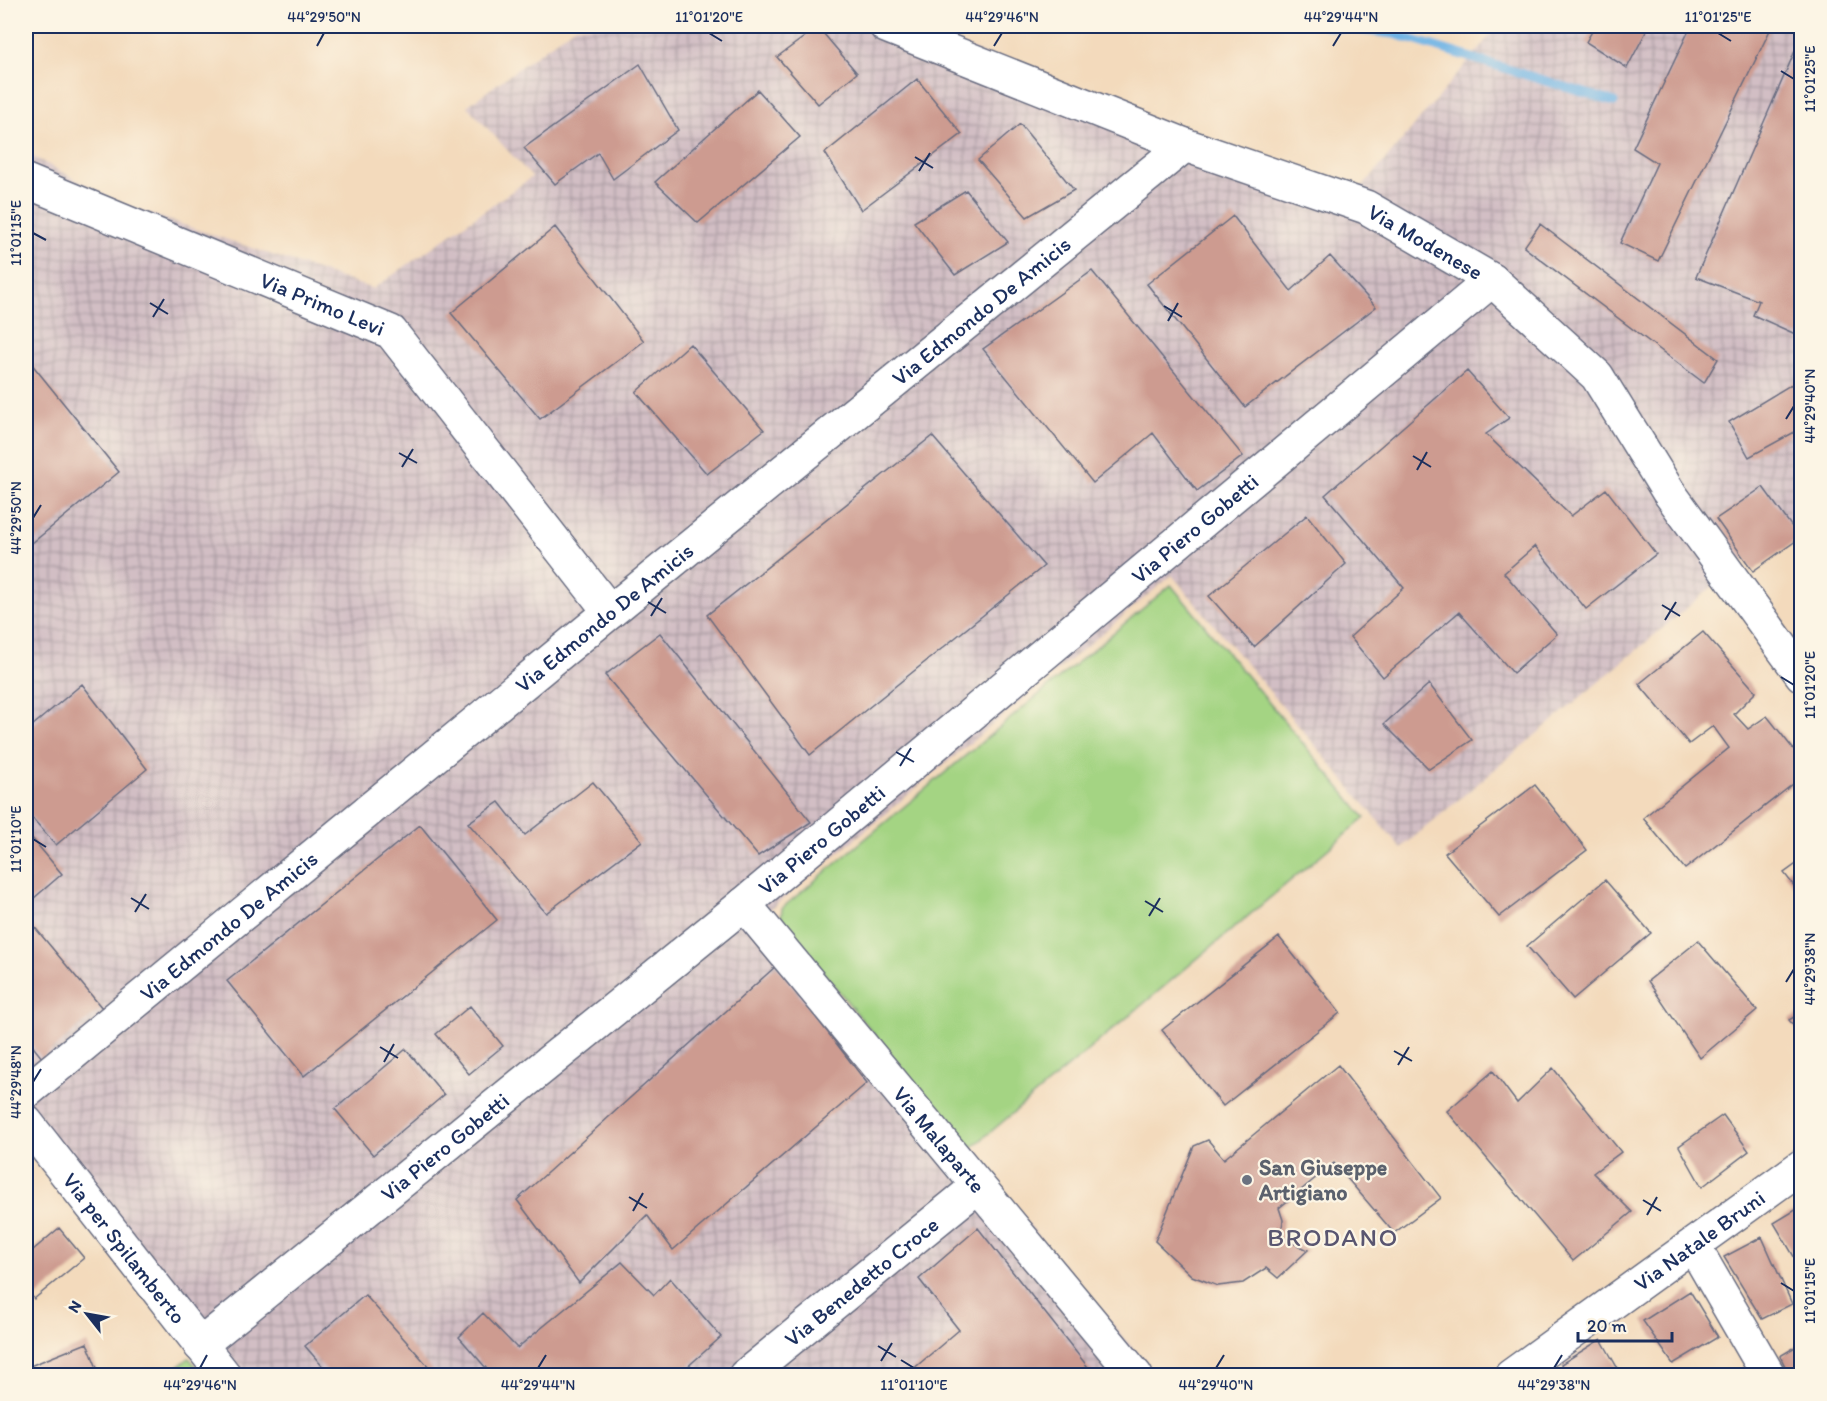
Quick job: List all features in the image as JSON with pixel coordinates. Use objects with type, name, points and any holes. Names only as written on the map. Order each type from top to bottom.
[{"type":"street","name":"Via Modenese","points":[[886,26],[1185,145],[1366,207],[1492,280],[1597,376],[1668,491],[1802,675]]},
{"type":"street","name":"Via Edmondo De Amicis","points":[[26,1092],[610,612],[1185,145]]},
{"type":"street","name":"Via Primo Levi","points":[[26,181],[391,332],[610,612]]},
{"type":"street","name":"Via Piero Gobetti","points":[[200,1345],[744,904],[1492,280]]},
{"type":"street","name":"Via Malaparte","points":[[744,904],[1136,1376]]},
{"type":"street","name":"Via per Spilamberto","points":[[26,1122],[225,1376]]},
{"type":"street","name":"Via Natale Bruni","points":[[1530,1370],[1693,1245],[1802,1166]]},
{"type":"street","name":"Via Benedetto Croce","points":[[745,1376],[978,1186]]},
{"type":"street","points":[[1693,1245],[1769,1376]]},
{"type":"shaded area","points":[[576,26],[914,26],[1350,202],[1498,26],[1801,26],[1801,512],[1401,848],[1172,575],[767,912],[1155,1375],[221,1375],[26,1145],[26,153],[124,205],[373,289],[532,177],[467,106]]},
{"type":"green space","points":[[1171,585],[1365,818],[969,1150],[781,921],[782,908]]},
{"type":"green space","points":[[189,1358],[204,1375],[166,1376]]},
{"type":"building","points":[[1595,26],[1649,26],[1627,68],[1586,42]]},
{"type":"building","points":[[1691,26],[1772,26],[1658,261],[1620,243],[1657,163],[1633,148]]},
{"type":"building","points":[[818,27],[857,73],[818,104],[777,57]]},
{"type":"building","points":[[1802,35],[1802,337],[1753,315],[1759,301],[1696,277]]},
{"type":"building","points":[[640,64],[678,130],[613,179],[598,153],[555,184],[524,148]]},
{"type":"building","points":[[917,79],[962,134],[861,210],[825,153]]},
{"type":"building","points":[[758,90],[800,137],[698,223],[655,182]]},
{"type":"building","points":[[1020,124],[1074,190],[1027,217],[978,160]]},
{"type":"building","points":[[966,190],[1008,242],[955,275],[914,222]]},
{"type":"building","points":[[1233,216],[1291,291],[1330,256],[1376,307],[1245,407],[1147,284]]},
{"type":"building","points":[[1540,224],[1718,359],[1704,383],[1524,247]]},
{"type":"building","points":[[555,227],[644,341],[540,419],[451,313]]},
{"type":"building","points":[[1092,271],[1243,456],[1197,491],[1153,433],[1093,483],[983,349]]},
{"type":"building","points":[[690,344],[764,430],[707,474],[636,392]]},
{"type":"building","points":[[26,357],[119,472],[26,548]]},
{"type":"building","points":[[1467,371],[1509,418],[1486,434],[1571,516],[1606,489],[1656,554],[1586,609],[1535,546],[1504,573],[1557,634],[1513,673],[1459,612],[1383,677],[1350,637],[1404,588],[1325,495]]},
{"type":"building","points":[[1802,378],[1802,428],[1749,457],[1729,422]]},
{"type":"building","points":[[932,436],[1044,566],[810,755],[707,615]]},
{"type":"building","points":[[1763,487],[1800,538],[1753,571],[1716,519]]},
{"type":"building","points":[[1307,515],[1346,564],[1254,647],[1209,596]]},
{"type":"building","points":[[1703,632],[1756,692],[1734,714],[1748,729],[1767,716],[1802,760],[1802,777],[1685,869],[1643,818],[1729,748],[1713,726],[1689,744],[1639,684]]},
{"type":"building","points":[[660,633],[811,822],[758,856],[605,675]]},
{"type":"building","points":[[82,684],[147,769],[56,845],[26,811],[26,731]]},
{"type":"building","points":[[1429,684],[1472,740],[1429,769],[1384,724]]},
{"type":"building","points":[[593,782],[642,841],[546,913],[468,823],[499,802],[525,835]]},
{"type":"building","points":[[1535,785],[1587,850],[1499,917],[1445,853]]},
{"type":"building","points":[[420,825],[497,920],[304,1076],[227,981]]},
{"type":"building","points":[[26,831],[62,874],[27,904],[26,902]]},
{"type":"building","points":[[1802,860],[1802,896],[1784,873]]},
{"type":"building","points":[[1605,880],[1651,933],[1573,999],[1527,946]]},
{"type":"building","points":[[27,918],[102,1008],[42,1058],[26,1038]]},
{"type":"building","points":[[1279,937],[1340,1013],[1223,1106],[1162,1030]]},
{"type":"building","points":[[1698,941],[1757,1010],[1700,1058],[1648,981]]},
{"type":"building","points":[[776,966],[867,1083],[673,1250],[647,1215],[579,1283],[517,1200]]},
{"type":"building","points":[[470,1006],[503,1046],[469,1074],[436,1034]]},
{"type":"building","points":[[1802,1012],[1802,1036],[1789,1020]]},
{"type":"building","points":[[406,1049],[444,1095],[373,1155],[335,1109]]},
{"type":"building","name":"San Giuseppe Artigiano","points":[[1338,1065],[1441,1198],[1394,1233],[1334,1163],[1279,1208],[1283,1220],[1281,1237],[1308,1250],[1278,1278],[1266,1268],[1243,1283],[1218,1286],[1192,1276],[1155,1241],[1194,1146],[1208,1140],[1224,1159]]},
{"type":"building","points":[[1553,1068],[1621,1152],[1593,1173],[1632,1212],[1573,1261],[1447,1111],[1493,1071],[1517,1103]]},
{"type":"building","points":[[1723,1115],[1749,1151],[1702,1187],[1679,1146]]},
{"type":"building","points":[[1802,1206],[1802,1270],[1774,1223]]},
{"type":"building","points":[[59,1228],[84,1258],[34,1299],[26,1289],[26,1256]]},
{"type":"building","points":[[978,1228],[1095,1376],[905,1376],[959,1330],[919,1279]]},
{"type":"building","points":[[1762,1237],[1792,1304],[1762,1319],[1724,1257]]},
{"type":"building","points":[[622,1262],[654,1295],[670,1278],[721,1337],[677,1376],[493,1376],[459,1337],[483,1313],[517,1348]]},
{"type":"building","points":[[1690,1291],[1718,1337],[1673,1364],[1643,1321]]},
{"type":"building","points":[[365,1295],[437,1376],[331,1376],[305,1346]]},
{"type":"building","points":[[1601,1339],[1622,1376],[1567,1376],[1561,1364]]},
{"type":"building","points":[[87,1343],[97,1368],[79,1376],[75,1376],[74,1373],[69,1376],[34,1376],[30,1366]]},
{"type":"building","points":[[1802,1343],[1802,1376],[1790,1376],[1780,1356]]},
{"type":"waterway","points":[[1325,26],[1394,34],[1614,102]]},
{"type":"place","name":"San Giuseppe Artigiano","points":[[1247,1180]]},
{"type":"district","name":"BRODANO","points":[[1333,1237]]}]
